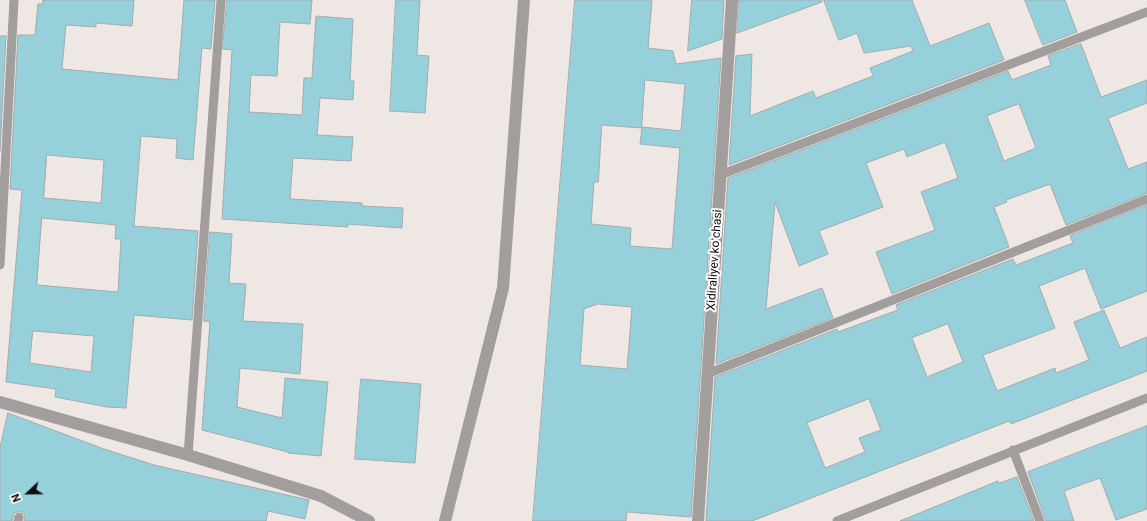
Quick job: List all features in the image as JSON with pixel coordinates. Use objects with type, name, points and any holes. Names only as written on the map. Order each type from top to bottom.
[{"type":"street","points":[[445,521],[503,288],[524,0]]},
{"type":"street","name":"Xidiraliyev koʻchasi","points":[[698,521],[732,0]]},
{"type":"street","points":[[0,402],[188,455],[321,496],[369,521]]},
{"type":"lane","points":[[0,265],[14,0]]},
{"type":"lane","points":[[188,455],[220,0]]},
{"type":"lane","points":[[720,175],[1147,12]]},
{"type":"lane","points":[[707,374],[1147,199]]},
{"type":"lane","points":[[837,521],[1147,398]]},
{"type":"lane","points":[[1013,450],[1040,521]]},
{"type":"building","points":[[43,0],[134,0],[132,26],[96,23],[96,27],[66,25],[62,69],[178,80],[184,0],[215,0],[211,49],[202,48],[193,160],[176,158],[177,139],[141,136],[134,226],[198,231],[192,320],[134,315],[126,408],[107,407],[55,397],[56,389],[6,382],[22,190],[10,189],[18,35],[35,35],[38,4],[43,4]],"holes":[[[47,155],[104,160],[101,203],[44,198]],[[42,218],[116,225],[115,239],[121,239],[118,292],[37,285]],[[33,331],[94,336],[91,372],[30,363]]]},
{"type":"building","points":[[227,0],[312,0],[310,24],[280,22],[277,76],[251,75],[249,112],[302,115],[304,78],[312,78],[316,16],[353,19],[350,81],[354,81],[353,100],[320,98],[317,135],[353,137],[351,161],[293,158],[290,199],[362,203],[362,206],[403,208],[402,228],[348,224],[348,227],[222,219],[232,50],[223,49]]},
{"type":"building","points":[[396,0],[420,0],[417,55],[429,56],[425,113],[390,111]]},
{"type":"building","points":[[575,0],[652,0],[648,48],[673,51],[676,64],[721,58],[691,517],[627,512],[626,521],[533,521]],"holes":[[[645,80],[685,84],[681,131],[642,127]],[[602,125],[642,128],[640,144],[680,148],[672,249],[630,246],[631,228],[591,224],[594,182],[598,182]],[[598,304],[632,307],[627,369],[580,365],[584,309]]]},
{"type":"building","points":[[692,0],[724,0],[722,39],[688,51]]},
{"type":"building","points":[[739,0],[821,0],[822,2],[737,33]]},
{"type":"building","points":[[824,0],[912,0],[930,46],[989,23],[1004,60],[729,165],[736,56],[752,54],[750,116],[813,91],[816,98],[873,76],[870,68],[913,51],[911,46],[864,53],[857,33],[839,40]]},
{"type":"building","points":[[1025,0],[1065,0],[1077,32],[1043,45]]},
{"type":"building","points":[[0,36],[6,36],[0,151]]},
{"type":"building","points":[[1081,44],[1101,97],[1147,80],[1147,103],[1108,118],[1128,169],[1147,162],[1147,193],[1066,225],[1050,184],[1006,200],[1007,202],[994,207],[1009,247],[892,294],[876,252],[935,230],[921,192],[958,178],[945,142],[907,157],[904,149],[866,163],[883,207],[819,231],[828,254],[799,266],[775,202],[766,309],[822,288],[833,318],[716,364],[728,178],[1008,71],[1012,80],[1051,65],[1048,56]],"holes":[[[1019,104],[1036,148],[1004,161],[987,116]]]},
{"type":"building","points":[[1147,205],[1147,291],[1101,309],[1085,268],[1039,286],[1055,328],[983,355],[997,391],[1055,368],[1056,373],[1089,360],[1074,322],[1104,310],[1120,348],[1147,337],[1147,371],[1011,424],[1009,421],[752,521],[706,521],[715,377],[837,329],[838,332],[898,310],[896,305],[1013,259],[1016,265],[1073,243],[1070,236]],"holes":[[[948,324],[963,362],[927,377],[912,338]],[[869,399],[881,430],[859,438],[865,452],[825,468],[807,423]]]},
{"type":"building","points":[[210,232],[232,234],[229,283],[246,284],[243,321],[303,324],[300,374],[240,368],[237,407],[282,418],[285,378],[328,382],[321,456],[288,453],[202,430],[210,322],[204,321]]},
{"type":"building","points":[[361,379],[421,384],[415,463],[355,459]]},
{"type":"building","points":[[8,413],[104,449],[154,465],[309,500],[305,519],[268,511],[266,521],[24,521],[25,515],[20,511],[14,513],[12,521],[0,521],[0,448]]},
{"type":"building","points":[[1147,426],[1147,509],[1116,520],[1100,478],[1064,491],[1074,521],[1046,521],[1028,472]]},
{"type":"building","points":[[1017,477],[1034,521],[900,521],[998,481],[999,483]]}]
